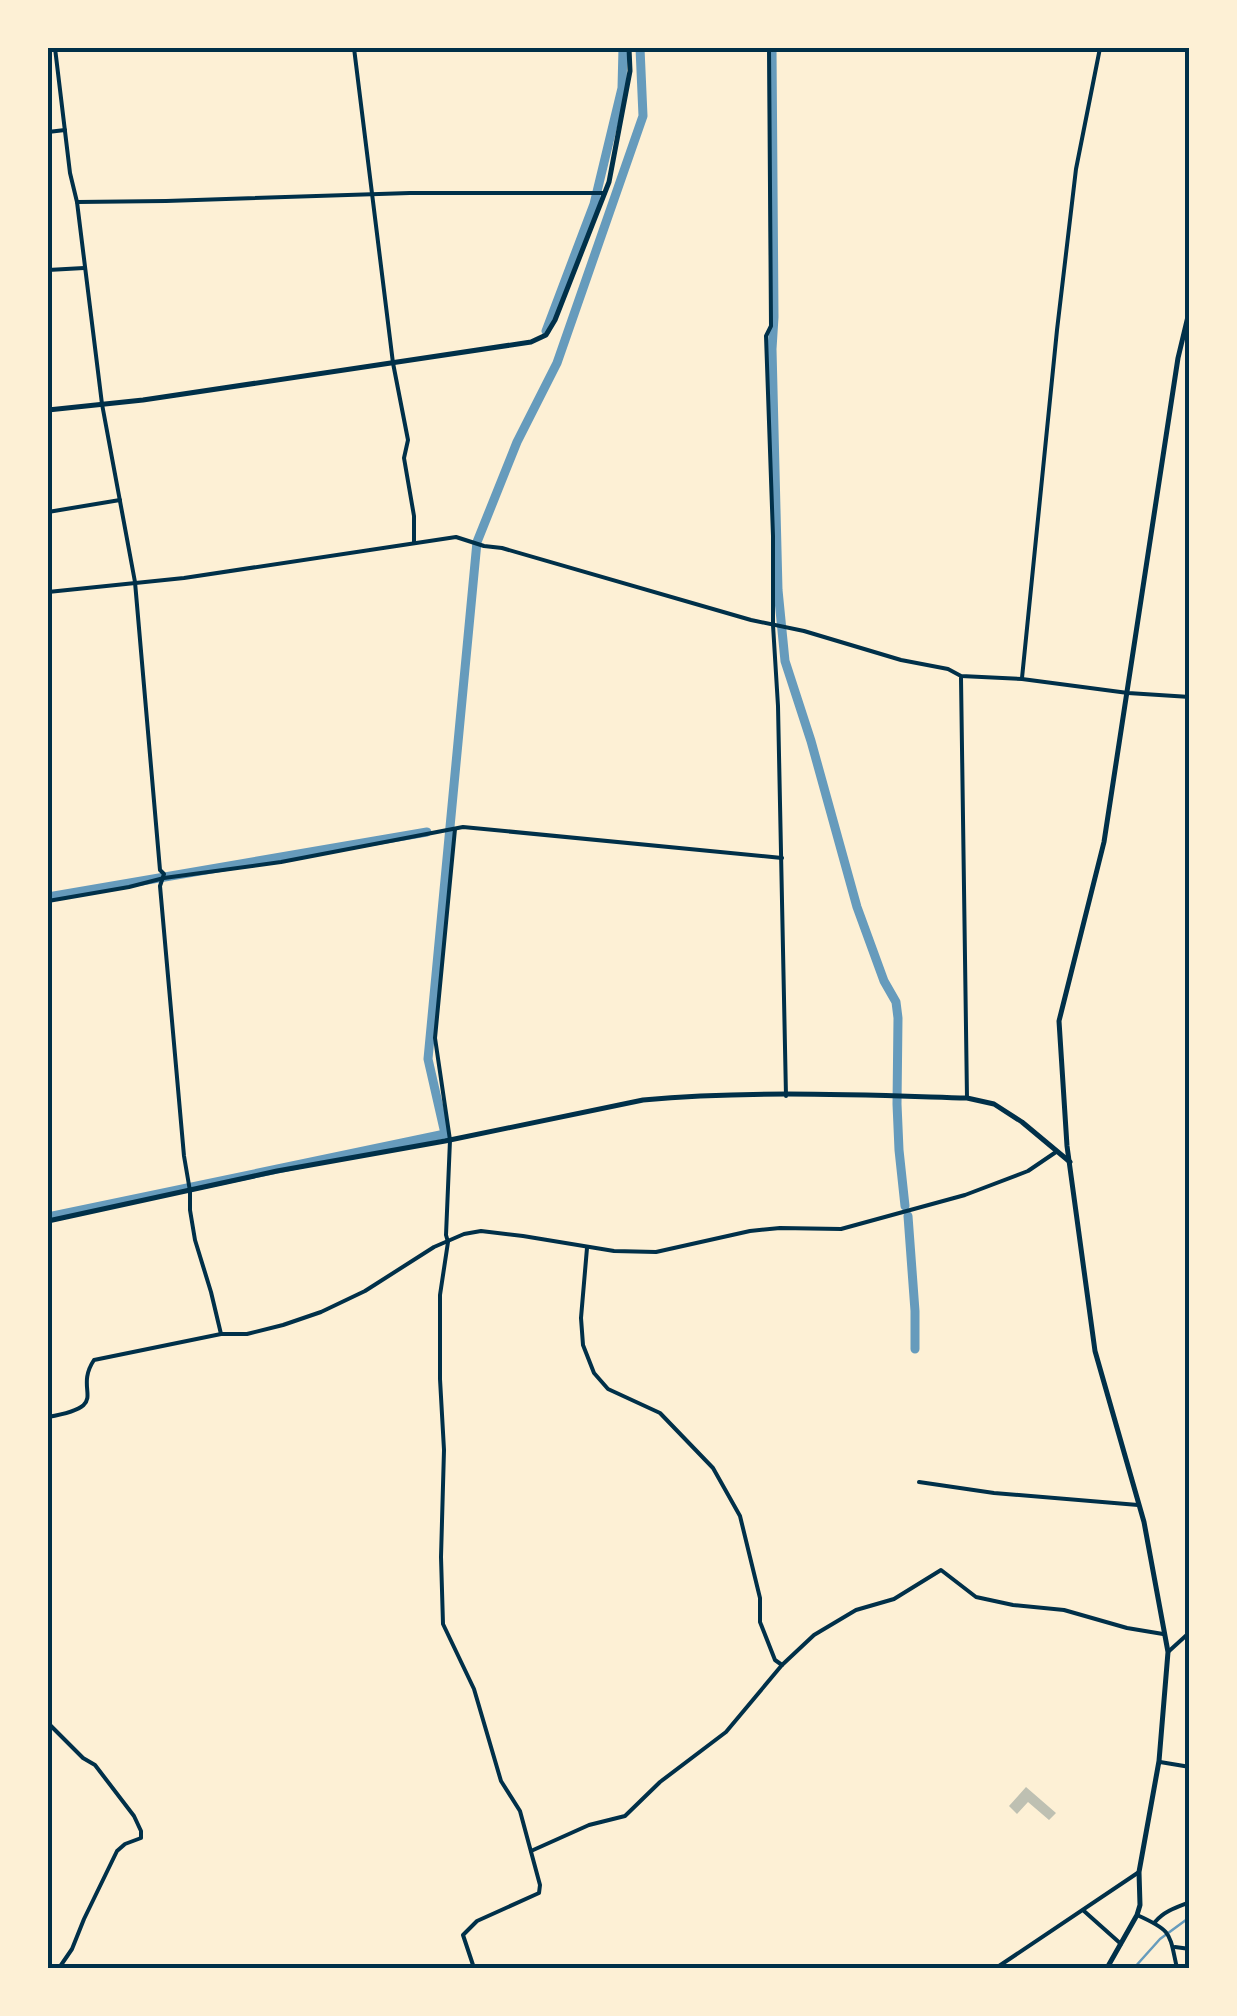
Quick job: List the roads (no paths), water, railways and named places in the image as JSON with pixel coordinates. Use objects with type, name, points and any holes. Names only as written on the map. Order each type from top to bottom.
[{"type":"street","points":[[55,48],[102,404],[134,582],[160,870],[164,876]]},
{"type":"street","points":[[354,48],[393,362],[408,440],[404,458],[414,516],[414,543]]},
{"type":"street","points":[[48,410],[531,342],[546,335],[556,320],[599,193],[609,182],[628,85],[629,48]]},
{"type":"street","points":[[768,48],[770,326],[766,336],[786,1096]]},
{"type":"street","points":[[802,48],[830,48]]},
{"type":"street","points":[[1022,679],[1076,169],[1100,48]]},
{"type":"street","points":[[48,132],[65,130]]},
{"type":"street","points":[[77,202],[513,191],[599,193]]},
{"type":"street","points":[[48,270],[84,268]]},
{"type":"street","points":[[1107,1968],[1140,1905],[1139,1872],[1159,1762],[1168,1652],[1144,1522],[1095,1350],[1070,1162],[1059,1020],[1104,842],[1178,358],[1190,308]]},
{"type":"street","points":[[48,512],[120,500]]},
{"type":"street","points":[[48,592],[184,578],[456,537],[901,660],[948,669],[961,676],[1190,697]]},
{"type":"street","points":[[961,676],[968,1098]]},
{"type":"street","points":[[48,901],[129,887],[164,876],[281,862],[463,827],[782,858]]},
{"type":"street","points":[[455,829],[436,1038],[450,1140],[448,1242],[440,1295],[443,1624],[474,1689],[501,1780],[520,1811],[540,1885],[538,1893],[477,1921],[463,1935],[474,1968]]},
{"type":"street","points":[[164,876],[160,886],[190,1210],[194,1240],[221,1334]]},
{"type":"street","points":[[48,1220],[642,1100],[786,1096],[968,1098],[994,1104],[1070,1162]]},
{"type":"street","points":[[48,1417],[78,1411],[85,1404],[89,1394],[88,1372],[94,1360],[221,1334],[247,1334],[283,1326],[365,1291],[434,1247],[464,1234],[524,1236],[587,1248],[656,1252],[780,1228],[841,1229],[965,1195],[1028,1171],[1056,1152]]},
{"type":"street","points":[[587,1248],[581,1318],[583,1344],[594,1373],[608,1389],[660,1413],[712,1468],[740,1516],[760,1598],[760,1622],[775,1660],[782,1665]]},
{"type":"street","points":[[919,1482],[1139,1506]]},
{"type":"street","points":[[531,1851],[589,1824],[625,1816],[660,1782],[726,1732],[782,1665],[814,1635],[856,1610],[894,1599],[941,1570],[976,1597],[1013,1606],[1064,1610],[1163,1634]]},
{"type":"street","points":[[1168,1652],[1190,1632]]},
{"type":"street","points":[[48,1723],[95,1765],[141,1831],[141,1838],[118,1851],[72,1949],[59,1968]]},
{"type":"street","points":[[1159,1762],[1190,1767]]},
{"type":"street","points":[[996,1968],[1139,1872]]},
{"type":"street","points":[[1154,1923],[1160,1916],[1190,1902]]},
{"type":"street","points":[[1084,1911],[1122,1944]]},
{"type":"street","points":[[1137,1915],[1166,1932],[1175,1947],[1177,1968]]},
{"type":"street","points":[[1175,1947],[1190,1948]]},
{"type":"waterway","points":[[546,331],[594,204],[622,88],[623,48]]},
{"type":"waterway","points":[[446,1138],[428,1059],[477,542],[517,442],[557,363],[643,116],[640,48]]},
{"type":"waterway","points":[[772,48],[772,349],[778,590],[785,661],[857,907],[884,981],[896,1002],[899,1150],[905,1206]]},
{"type":"waterway","points":[[48,897],[427,832]]},
{"type":"waterway","points":[[48,1217],[445,1134]]},
{"type":"waterway","points":[[908,1216],[915,1349]]},
{"type":"waterway","points":[[1134,1968],[1160,1939],[1190,1917]]}]
